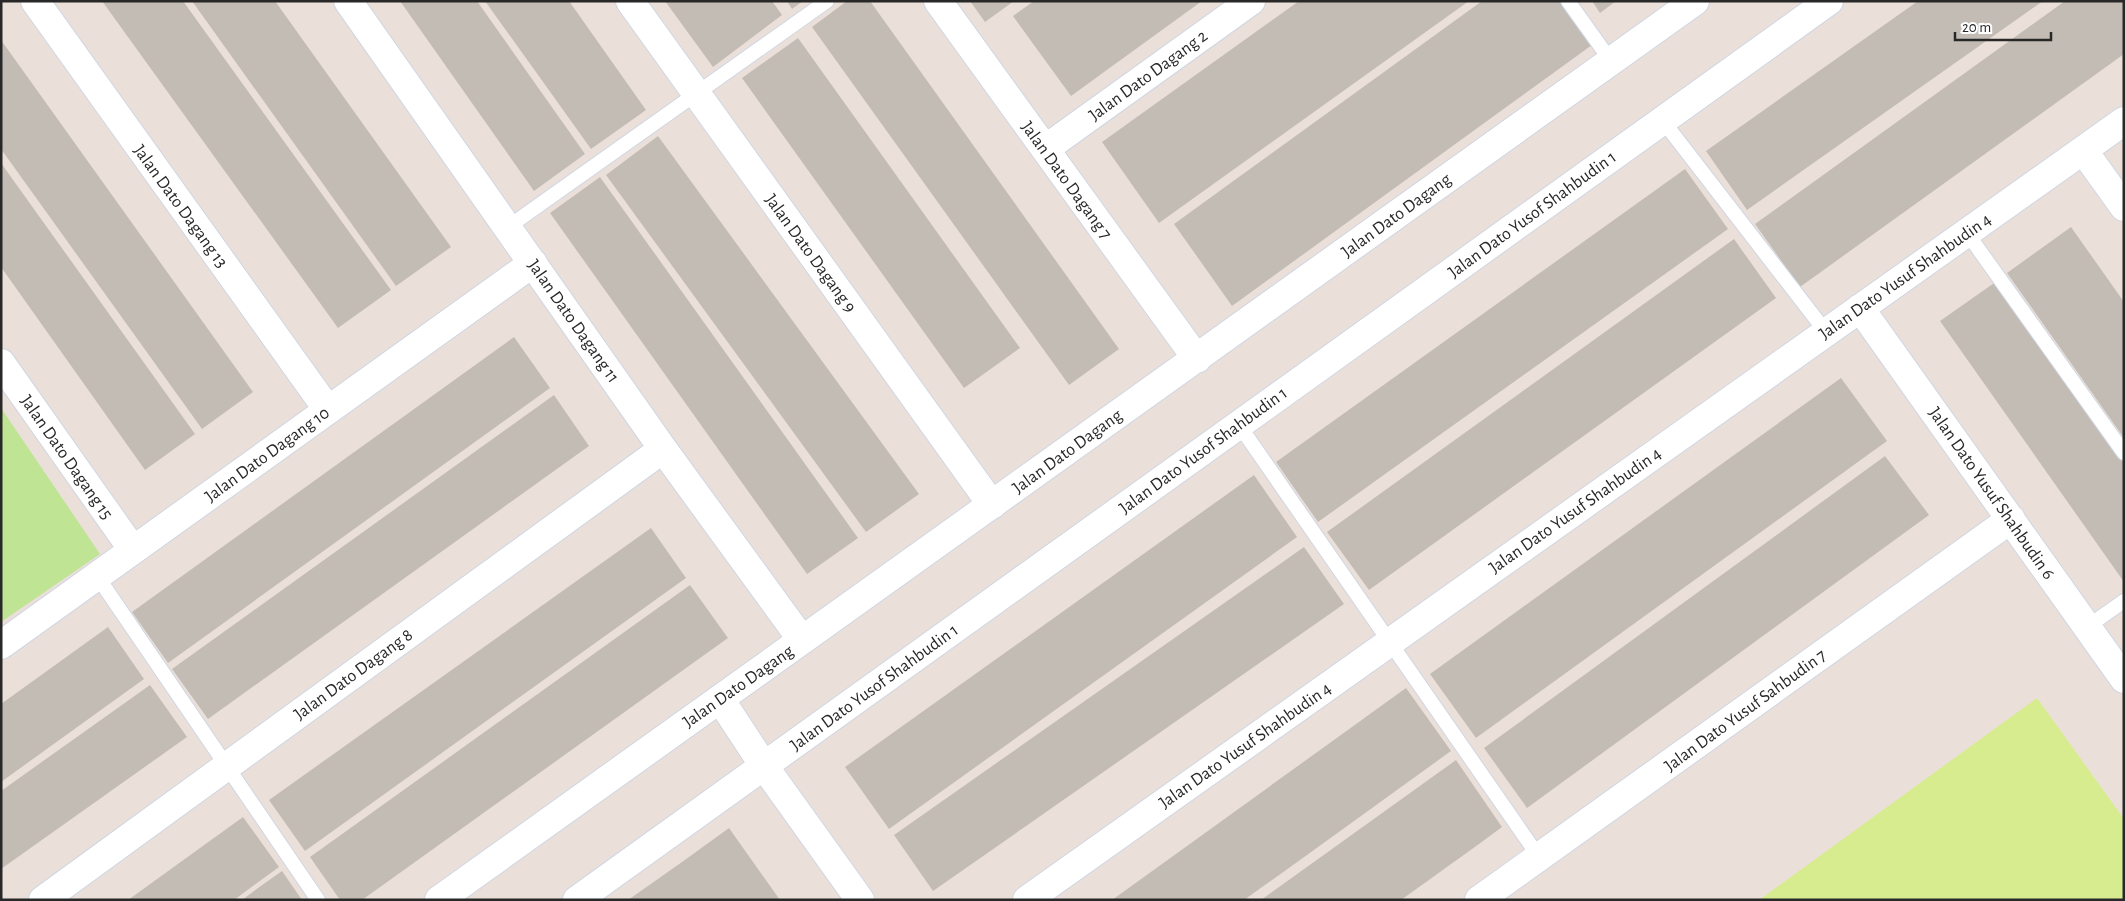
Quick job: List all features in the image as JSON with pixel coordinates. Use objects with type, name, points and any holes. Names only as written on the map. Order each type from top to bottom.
[{"type":"street","name":"Jalan Dato Dagang 13","points":[[34,1],[328,410]]},
{"type":"street","name":"Jalan Dato Dagang 11","points":[[348,1],[663,449],[802,640]]},
{"type":"street","name":"Jalan Dato Dagang 9","points":[[630,1],[992,506]]},
{"type":"street","name":"Jalan Dato Dagang 7","points":[[938,1],[1197,358]]},
{"type":"street","name":"Jalan Dato Dagang 2","points":[[1044,149],[1250,1]]},
{"type":"street","name":"Jalan Dato Dagang","points":[[439,900],[1695,1]]},
{"type":"street","name":"Jalan Dato Yusof Shahbudin 1","points":[[577,900],[1829,1]]},
{"type":"street","name":"Jalan Dato Yusuf Shahbudin 4","points":[[1026,900],[2124,121]]},
{"type":"street","points":[[2083,150],[2124,207]]},
{"type":"street","name":"Jalan Dato Dagang 10","points":[[1,645],[533,263]]},
{"type":"street","name":"Jalan Dato Yusuf Shahbudin 6","points":[[1860,308],[2124,679]]},
{"type":"street","name":"Jalan Dato Dagang 15","points":[[1,363],[133,550]]},
{"type":"street","name":"Jalan Dato Dagang 8","points":[[44,900],[663,449]]},
{"type":"street","name":"Jalan Dato Yusuf Sahbudin 7","points":[[1479,900],[2011,519]]},
{"type":"street","points":[[720,699],[764,766],[860,900]]},
{"type":"lane","points":[[508,227],[827,1]]},
{"type":"lane","points":[[1568,1],[1611,61]]},
{"type":"lane","points":[[1663,121],[1826,332]]},
{"type":"lane","points":[[1967,232],[2124,453]]},
{"type":"lane","points":[[1239,425],[1539,857]]},
{"type":"lane","points":[[97,576],[318,900]]},
{"type":"lane","points":[[2087,627],[2124,601]]},
{"type":"green space","points":[[1,408],[100,554],[1,622]]},
{"type":"green space","points":[[2037,698],[2124,819],[2124,900],[1759,900]]},
{"type":"building","points":[[102,1],[183,1],[391,290],[338,328]]},
{"type":"building","points":[[192,1],[275,1],[451,247],[396,286]]},
{"type":"building","points":[[400,1],[477,1],[585,154],[534,191]]},
{"type":"building","points":[[485,1],[569,1],[646,110],[591,149]]},
{"type":"building","points":[[665,1],[772,1],[782,15],[713,67]]},
{"type":"building","points":[[787,1],[803,1],[792,9]]},
{"type":"building","points":[[847,1],[870,1],[1119,349],[1069,385],[812,27]]},
{"type":"building","points":[[970,1],[1014,1],[985,22]]},
{"type":"building","points":[[1034,1],[1202,1],[1071,96],[1013,16]]},
{"type":"building","points":[[1299,1],[1469,1],[1159,223],[1102,142]]},
{"type":"building","points":[[1482,1],[1561,1],[1592,45],[1232,306],[1174,224]]},
{"type":"building","points":[[1592,1],[1616,1],[1600,13]]},
{"type":"building","points":[[1918,1],[2043,1],[1747,210],[1706,151]]},
{"type":"building","points":[[2065,1],[2124,1],[2124,54],[1800,287],[1755,224]]},
{"type":"building","points":[[798,38],[1020,348],[964,388],[742,78]]},
{"type":"building","points":[[1,40],[253,392],[202,429],[1,149]]},
{"type":"building","points":[[658,136],[919,494],[866,532],[606,175]]},
{"type":"building","points":[[1,163],[195,434],[145,470],[1,267]]},
{"type":"building","points":[[1685,169],[1728,229],[1318,522],[1276,462]]},
{"type":"building","points":[[600,177],[858,538],[807,574],[550,213]]},
{"type":"building","points":[[2071,227],[2124,302],[2124,438],[2007,273]]},
{"type":"building","points":[[1734,239],[1776,298],[1369,590],[1327,532]]},
{"type":"building","points":[[1997,281],[2124,460],[2124,582],[1940,321]]},
{"type":"building","points":[[514,337],[550,388],[168,663],[132,612]]},
{"type":"building","points":[[1841,378],[1887,441],[1476,738],[1430,674]]},
{"type":"building","points":[[554,395],[589,446],[208,719],[172,669]]},
{"type":"building","points":[[1885,456],[1929,515],[1527,808],[1484,748]]},
{"type":"building","points":[[1254,475],[1297,537],[889,829],[845,767]]},
{"type":"building","points":[[651,528],[686,578],[305,851],[269,800]]},
{"type":"building","points":[[1304,547],[1344,604],[933,891],[894,835]]},
{"type":"building","points":[[690,585],[728,638],[362,900],[340,900],[310,857]]},
{"type":"building","points":[[108,627],[144,679],[1,782],[1,704]]},
{"type":"building","points":[[150,685],[187,737],[1,869],[1,791]]},
{"type":"building","points":[[1406,688],[1451,751],[1307,855],[1244,900],[1112,900]]},
{"type":"building","points":[[1456,760],[1502,827],[1401,900],[1261,900]]},
{"type":"building","points":[[243,817],[279,867],[234,900],[128,900]]},
{"type":"building","points":[[729,828],[780,900],[628,900],[682,862]]},
{"type":"building","points":[[282,871],[302,900],[242,900],[258,888]]}]
